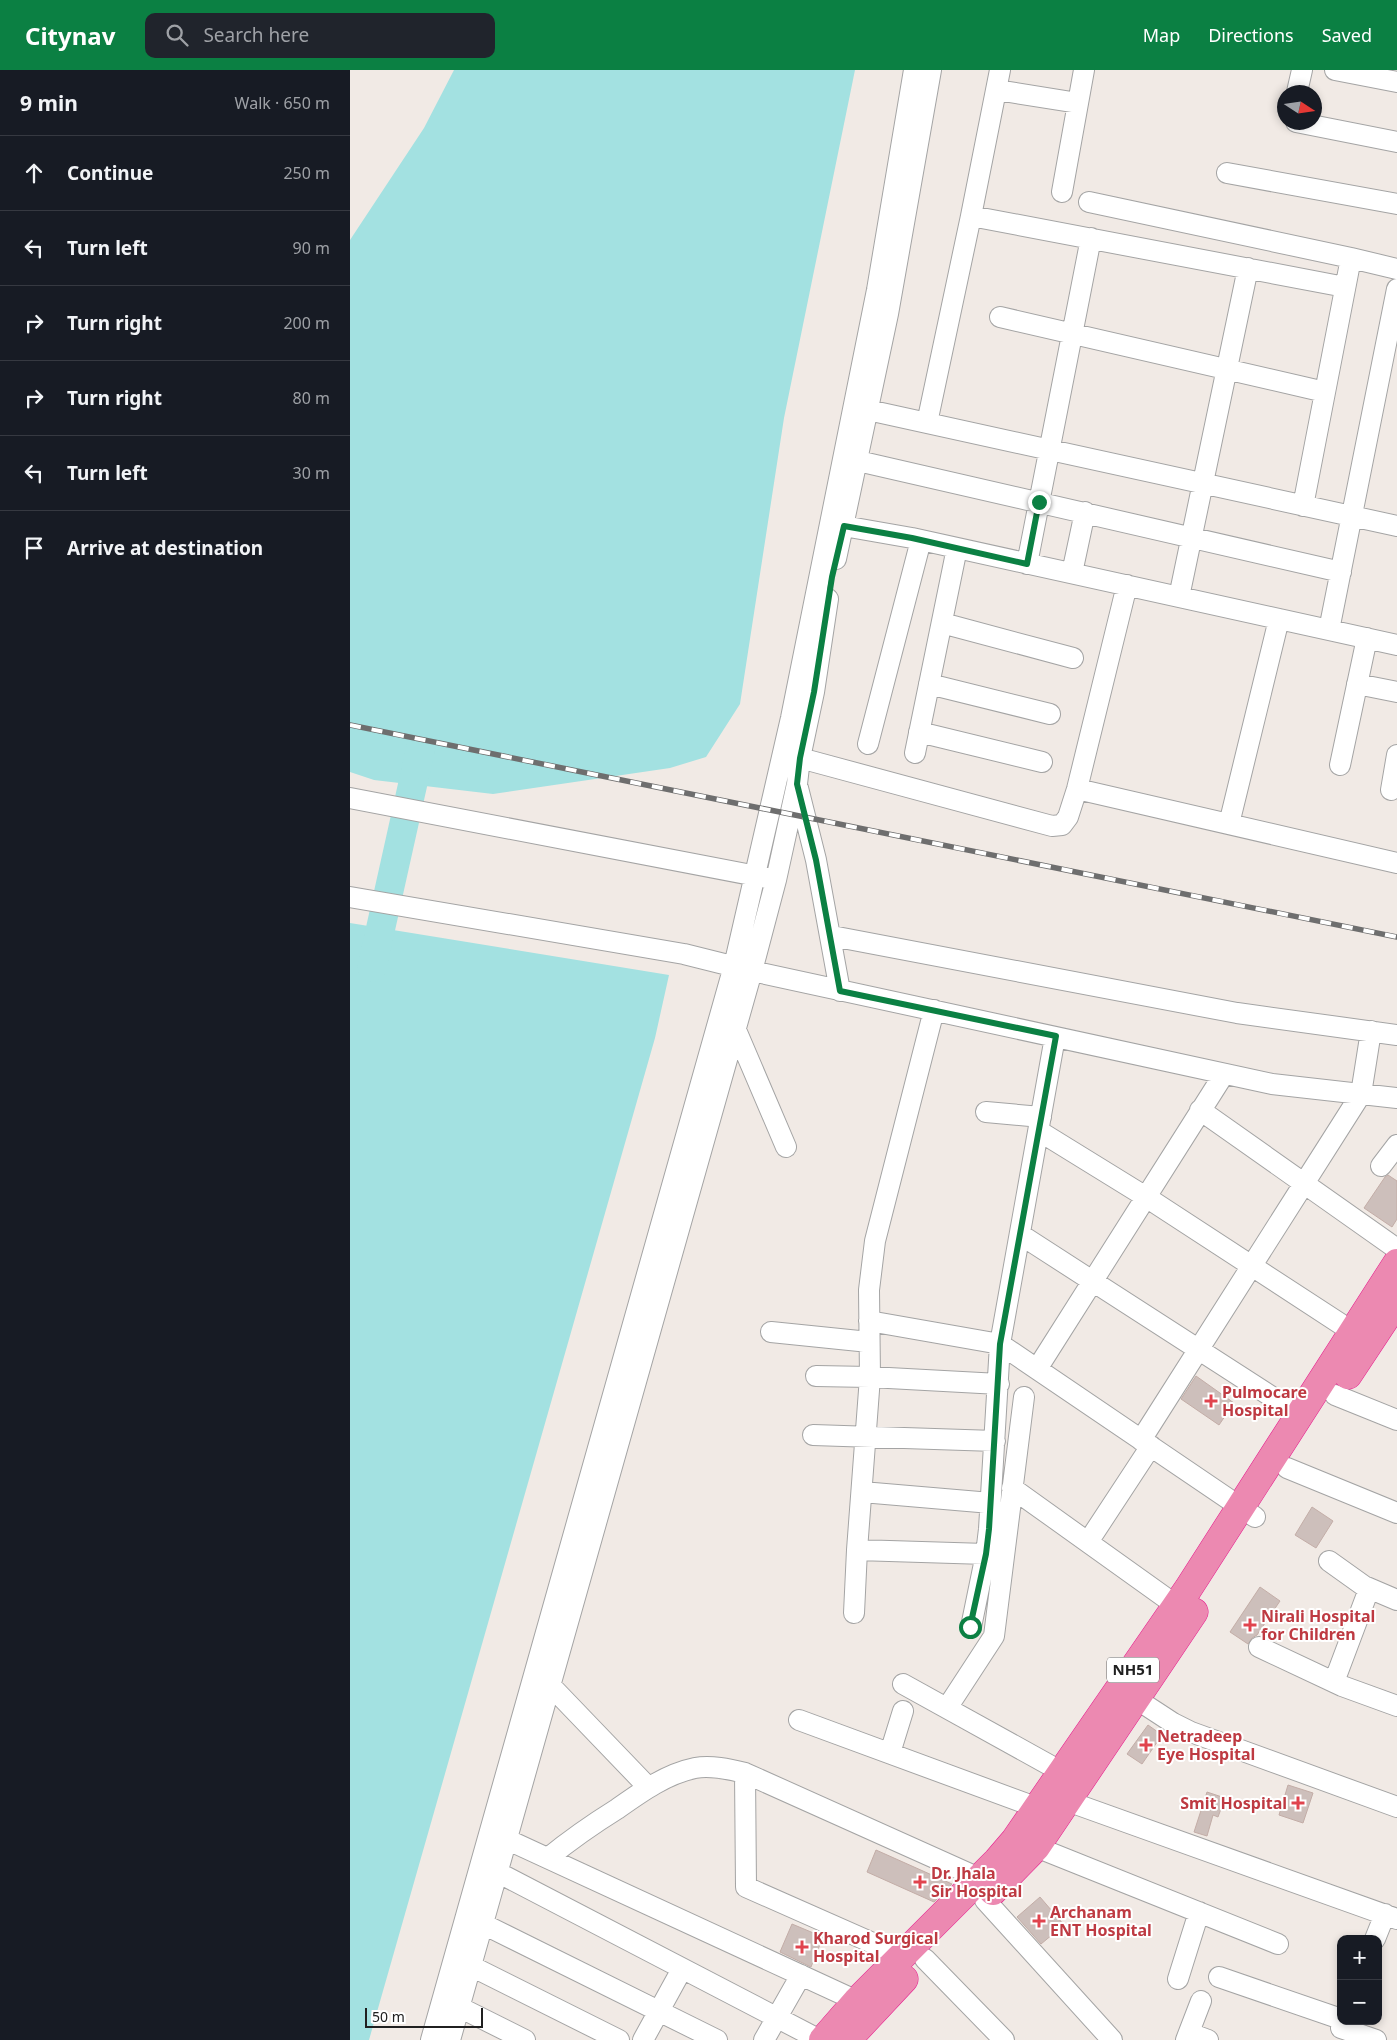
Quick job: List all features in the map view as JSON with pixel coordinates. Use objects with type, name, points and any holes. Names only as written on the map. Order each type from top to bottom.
[{"type":"highway","name":"NH51","points":[[982,1889],[1015,1840],[1054,1793],[1128,1694],[1248,1512],[1300,1415],[1397,1263]]},
{"type":"highway","name":"NH51","points":[[1128,1694],[1177,1606],[1248,1512],[1287,1468],[1397,1301]]},
{"type":"highway","name":"NH51","points":[[822,2040],[857,2000],[913,1957],[982,1889],[1036,1847],[1054,1793]]},
{"type":"highway","name":"NH51","points":[[857,2036],[913,1957]]},
{"type":"street","points":[[450,2040],[550,1685],[642,1327],[736,1030],[755,875],[837,525],[914,70]]},
{"type":"street","points":[[431,2040],[642,1327],[743,969],[776,880],[797,784],[800,758],[814,692],[832,577],[837,525],[858,461],[888,314],[931,70]]},
{"type":"street","points":[[927,422],[1000,70]]},
{"type":"street","points":[[1062,192],[1084,70]]},
{"type":"street","points":[[1299,85],[1302,70]]},
{"type":"street","points":[[1335,70],[1397,82]]},
{"type":"street","points":[[997,90],[1078,103]]},
{"type":"street","points":[[1322,127],[1397,142]]},
{"type":"street","points":[[1227,173],[1397,204]]},
{"type":"street","points":[[1088,202],[1397,269]]},
{"type":"street","points":[[971,216],[1345,287]]},
{"type":"street","points":[[1027,564],[1092,238]]},
{"type":"street","points":[[1303,506],[1351,258]]},
{"type":"street","points":[[1179,597],[1248,268]]},
{"type":"street","points":[[1329,630],[1397,289]]},
{"type":"street","points":[[1000,317],[1325,392]]},
{"type":"street","points":[[868,410],[1397,526]]},
{"type":"street","points":[[858,461],[1341,572]]},
{"type":"street","points":[[1072,574],[1085,512]]},
{"type":"street","points":[[837,525],[921,540],[1397,645]]},
{"type":"street","points":[[868,744],[921,540]]},
{"type":"street","points":[[915,753],[957,548]]},
{"type":"street","points":[[800,758],[1052,826],[1062,825],[1068,818],[1077,789],[1127,585]]},
{"type":"street","points":[[1229,824],[1279,619]]},
{"type":"street","points":[[942,623],[1073,658]]},
{"type":"street","points":[[1340,765],[1367,638]]},
{"type":"street","points":[[929,684],[1050,714]]},
{"type":"street","points":[[1358,684],[1397,692]]},
{"type":"street","points":[[919,732],[1042,762]]},
{"type":"street","points":[[786,743],[816,860],[832,936],[840,991]]},
{"type":"street","points":[[1391,790],[1397,755]]},
{"type":"street","points":[[1077,789],[1397,862]]},
{"type":"street","points":[[350,798],[776,880]]},
{"type":"street","points":[[350,898],[684,954],[840,991],[1272,1084],[1397,1098]]},
{"type":"street","points":[[832,936],[1237,1013],[1397,1035]]},
{"type":"street","points":[[854,1612],[856,1550],[867,1436],[870,1377],[869,1290],[875,1241],[934,1010]]},
{"type":"street","points":[[736,1030],[786,1147]]},
{"type":"street","points":[[1088,1542],[1198,1350],[1361,1094],[1371,1031]]},
{"type":"street","points":[[970,1627],[986,1554],[999,1384],[1000,1344],[1056,1036]]},
{"type":"street","points":[[1037,1369],[1224,1074]]},
{"type":"street","points":[[1200,1110],[1397,1249]]},
{"type":"street","points":[[986,1112],[1040,1124],[1146,1197],[1353,1332]]},
{"type":"street","points":[[1381,1166],[1397,1145]]},
{"type":"street","points":[[1020,1235],[1300,1415]]},
{"type":"street","points":[[869,1321],[1000,1344],[1248,1512]]},
{"type":"street","points":[[770,1332],[869,1342]]},
{"type":"street","points":[[816,1376],[999,1384]]},
{"type":"street","points":[[1335,1395],[1397,1420]]},
{"type":"street","points":[[947,1708],[994,1636],[1024,1397]]},
{"type":"street","points":[[813,1435],[995,1441]]},
{"type":"street","points":[[1287,1468],[1397,1513]]},
{"type":"street","points":[[1012,1488],[1177,1606]]},
{"type":"street","points":[[862,1492],[991,1503]]},
{"type":"street","points":[[856,1550],[986,1554]]},
{"type":"street","points":[[1329,1561],[1369,1588],[1397,1600]]},
{"type":"street","points":[[1334,1682],[1369,1588]]},
{"type":"street","points":[[1259,1647],[1334,1682],[1397,1706]]},
{"type":"street","points":[[903,1684],[947,1708],[1054,1793]]},
{"type":"street","points":[[550,1685],[648,1788]]},
{"type":"street","points":[[1128,1694],[1173,1723],[1191,1732],[1397,1807]]},
{"type":"street","points":[[890,1753],[903,1711]]},
{"type":"street","points":[[799,1720],[890,1753],[1054,1793],[1391,1916],[1378,1935]]},
{"type":"street","points":[[548,1858],[572,1838],[648,1788],[670,1776],[696,1768],[727,1768],[745,1773],[982,1889],[1112,2040]]},
{"type":"street","points":[[745,1773],[746,1887],[913,1957],[1004,2040]]},
{"type":"street","points":[[506,1839],[857,2000]]},
{"type":"street","points":[[1036,1847],[1278,1944]]},
{"type":"street","points":[[497,1872],[776,2018],[822,2040]]},
{"type":"street","points":[[1178,1979],[1199,1912]]},
{"type":"street","points":[[483,1924],[717,2040]]},
{"type":"street","points":[[471,1966],[619,2040]]},
{"type":"street","points":[[643,2040],[682,1969]]},
{"type":"street","points":[[764,2040],[801,1974]]},
{"type":"street","points":[[1219,1977],[1376,2040]]},
{"type":"street","points":[[1201,2001],[1187,2037],[1208,2040]]},
{"type":"street","points":[[459,2007],[525,2040]]},
{"type":"water","points":[[454,70],[855,70],[784,418],[740,704],[706,757],[670,768],[493,794],[374,780],[350,772],[350,240],[424,128]]},
{"type":"water","points":[[350,923],[669,975],[655,1038],[369,2040],[350,2040]]},
{"type":"building","points":[[1388,1175],[1397,1181],[1397,1219],[1392,1227],[1364,1208]]},
{"type":"building","points":[[1196,1376],[1234,1403],[1219,1425],[1181,1399]]},
{"type":"building","points":[[1312,1507],[1333,1521],[1316,1548],[1295,1535]]},
{"type":"building","points":[[1260,1587],[1280,1601],[1257,1635],[1248,1644],[1230,1632]]},
{"type":"building","points":[[1148,1725],[1162,1735],[1142,1764],[1127,1754]]},
{"type":"building","points":[[1288,1785],[1313,1793],[1303,1823],[1279,1815]]},
{"type":"building","points":[[1207,1792],[1225,1798],[1218,1817],[1213,1815],[1207,1836],[1194,1832]]},
{"type":"building","points":[[876,1850],[952,1884],[934,1902],[867,1872]]},
{"type":"building","points":[[1040,1897],[1064,1925],[1041,1944],[1017,1917]]},
{"type":"building","points":[[792,1924],[823,1937],[811,1967],[780,1952]]},
{"type":"waterway","points":[[372,967],[421,747]]},
{"type":"railway","points":[[350,725],[1397,937]]},
{"type":"place","name":"Pulmocare Hospital","points":[[1211,1401]]},
{"type":"place","name":"Nirali Hospital for Children","points":[[1250,1625]]},
{"type":"place","name":"Netradeep Eye Hospital","points":[[1146,1745]]},
{"type":"place","name":"Smit Hospital","points":[[1298,1803]]},
{"type":"place","name":"Dr. Jhala Sir Hospital","points":[[920,1882]]},
{"type":"place","name":"Archanam ENT Hospital","points":[[1039,1921]]},
{"type":"place","name":"Kharod Surgical Hospital","points":[[802,1947]]},
{"type":"route","points":[[970,1627],[986,1554],[989,1529],[1000,1344],[1056,1036],[840,991],[832,936],[797,784],[832,577],[844,526],[912,538],[1027,564],[1039,502]]}]
